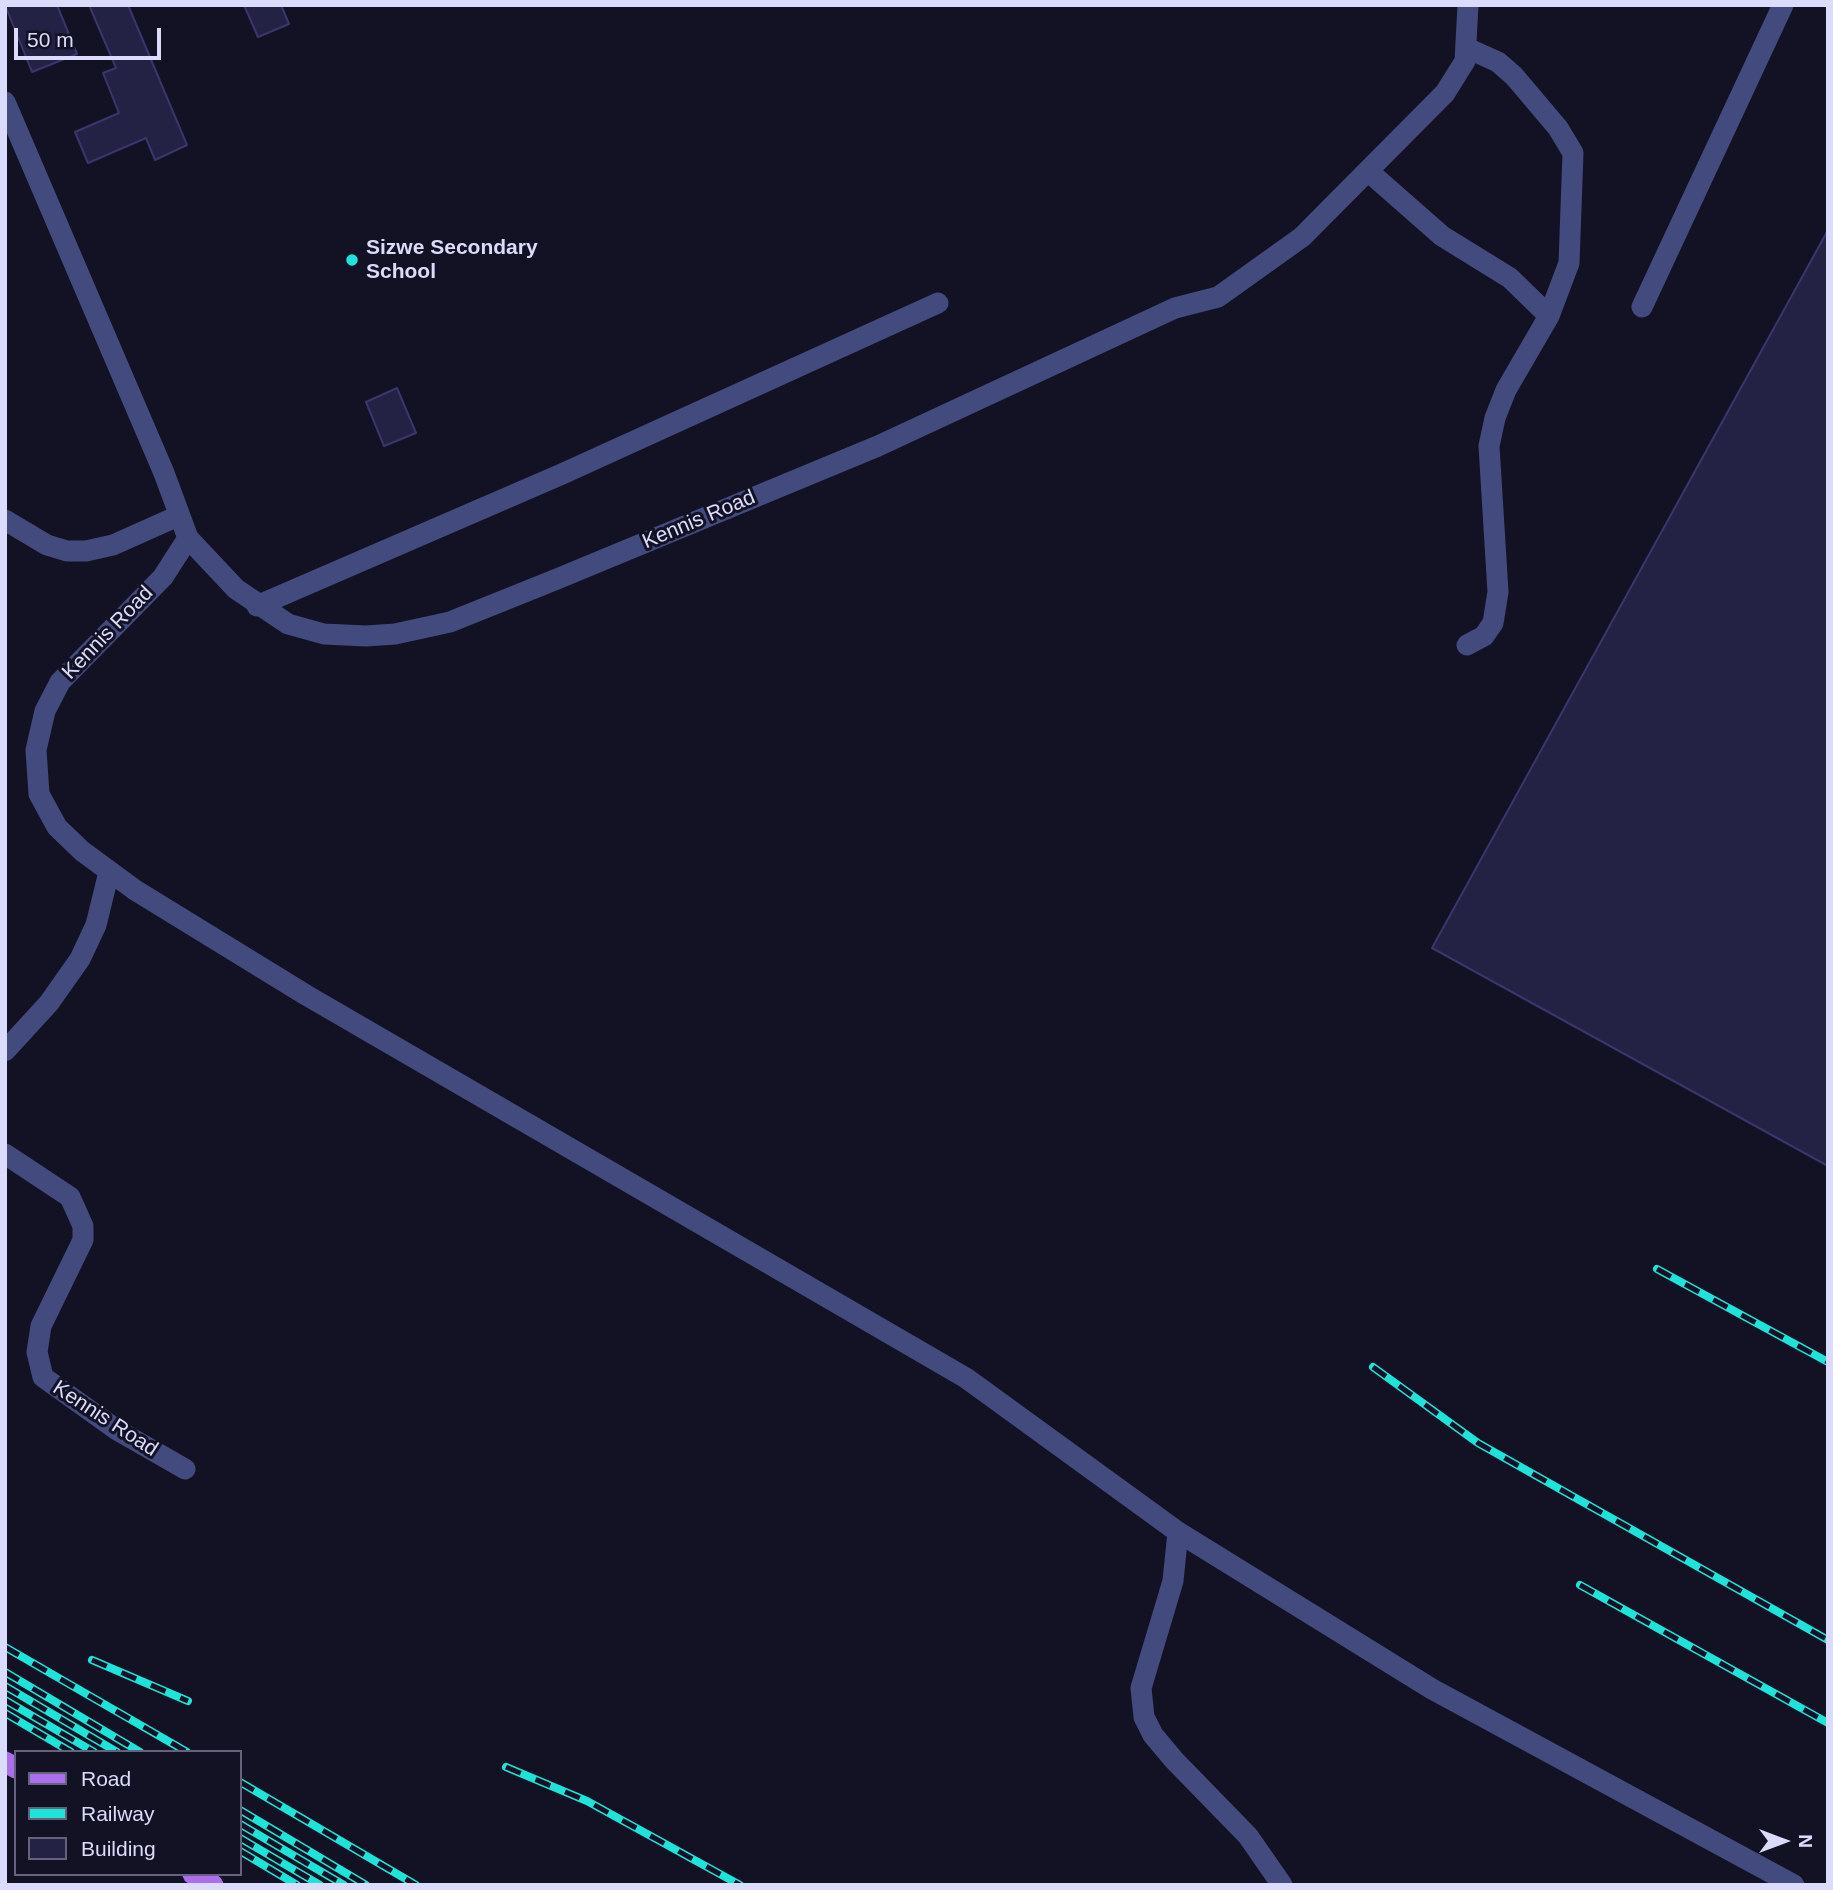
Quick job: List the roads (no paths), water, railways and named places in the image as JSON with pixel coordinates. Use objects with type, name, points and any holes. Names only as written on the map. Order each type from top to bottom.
[{"type":"main road","points":[[197,1876],[213,1885]]},
{"type":"street","points":[[1468,5],[1467,48],[1460,73],[1445,93],[1368,171],[1442,236],[1510,278],[1549,316]]},
{"type":"street","points":[[1642,307],[1783,5]]},
{"type":"street","points":[[1467,48],[1498,62],[1514,76],[1558,128],[1573,153],[1569,263],[1549,316],[1506,390],[1494,418],[1489,446],[1498,592],[1493,623],[1484,636],[1467,645]]},
{"type":"street","name":"Kennis Road","points":[[5,102],[164,473],[188,538],[236,589],[257,606],[288,624],[324,634],[395,634],[450,622],[878,446],[1175,308],[1218,297],[1302,237],[1368,171]]},
{"type":"street","points":[[257,606],[562,474],[938,303]]},
{"type":"street","points":[[5,520],[47,545],[67,551],[86,551],[113,545],[178,516]]},
{"type":"street","name":"Kennis Road","points":[[188,538],[163,576],[60,682],[40,729],[36,780],[44,806],[67,837],[108,872],[306,995],[966,1378],[1178,1532],[1432,1689],[1794,1885]]},
{"type":"street","points":[[5,1051],[49,1003],[80,959],[96,925],[108,872]]},
{"type":"street","name":"Kennis Road","points":[[5,1154],[70,1197],[83,1226],[83,1240],[41,1326],[37,1352],[43,1377],[117,1430],[185,1469]]},
{"type":"street","points":[[1178,1532],[1173,1581],[1140,1688],[1144,1717],[1153,1735],[1248,1836],[1283,1885]]},
{"type":"railway","points":[[1657,1269],[1828,1362]]},
{"type":"railway","points":[[1373,1367],[1478,1443],[1828,1640]]},
{"type":"railway","points":[[1580,1585],[1828,1723]]},
{"type":"railway","points":[[5,1647],[184,1750]]},
{"type":"railway","points":[[92,1660],[188,1701]]},
{"type":"railway","points":[[5,1672],[137,1750]]},
{"type":"railway","points":[[5,1686],[114,1750]]},
{"type":"railway","points":[[5,1700],[91,1750]]},
{"type":"railway","points":[[5,1713],[68,1750]]},
{"type":"railway","points":[[506,1767],[587,1801],[740,1885]]},
{"type":"railway","points":[[242,1783],[416,1885]]},
{"type":"railway","points":[[242,1811],[366,1885]]},
{"type":"railway","points":[[242,1825],[344,1885]]},
{"type":"railway","points":[[242,1839],[320,1885]]},
{"type":"railway","points":[[242,1852],[297,1885]]},
{"type":"place","name":"Sizwe Secondary School","points":[[352,260]]}]
